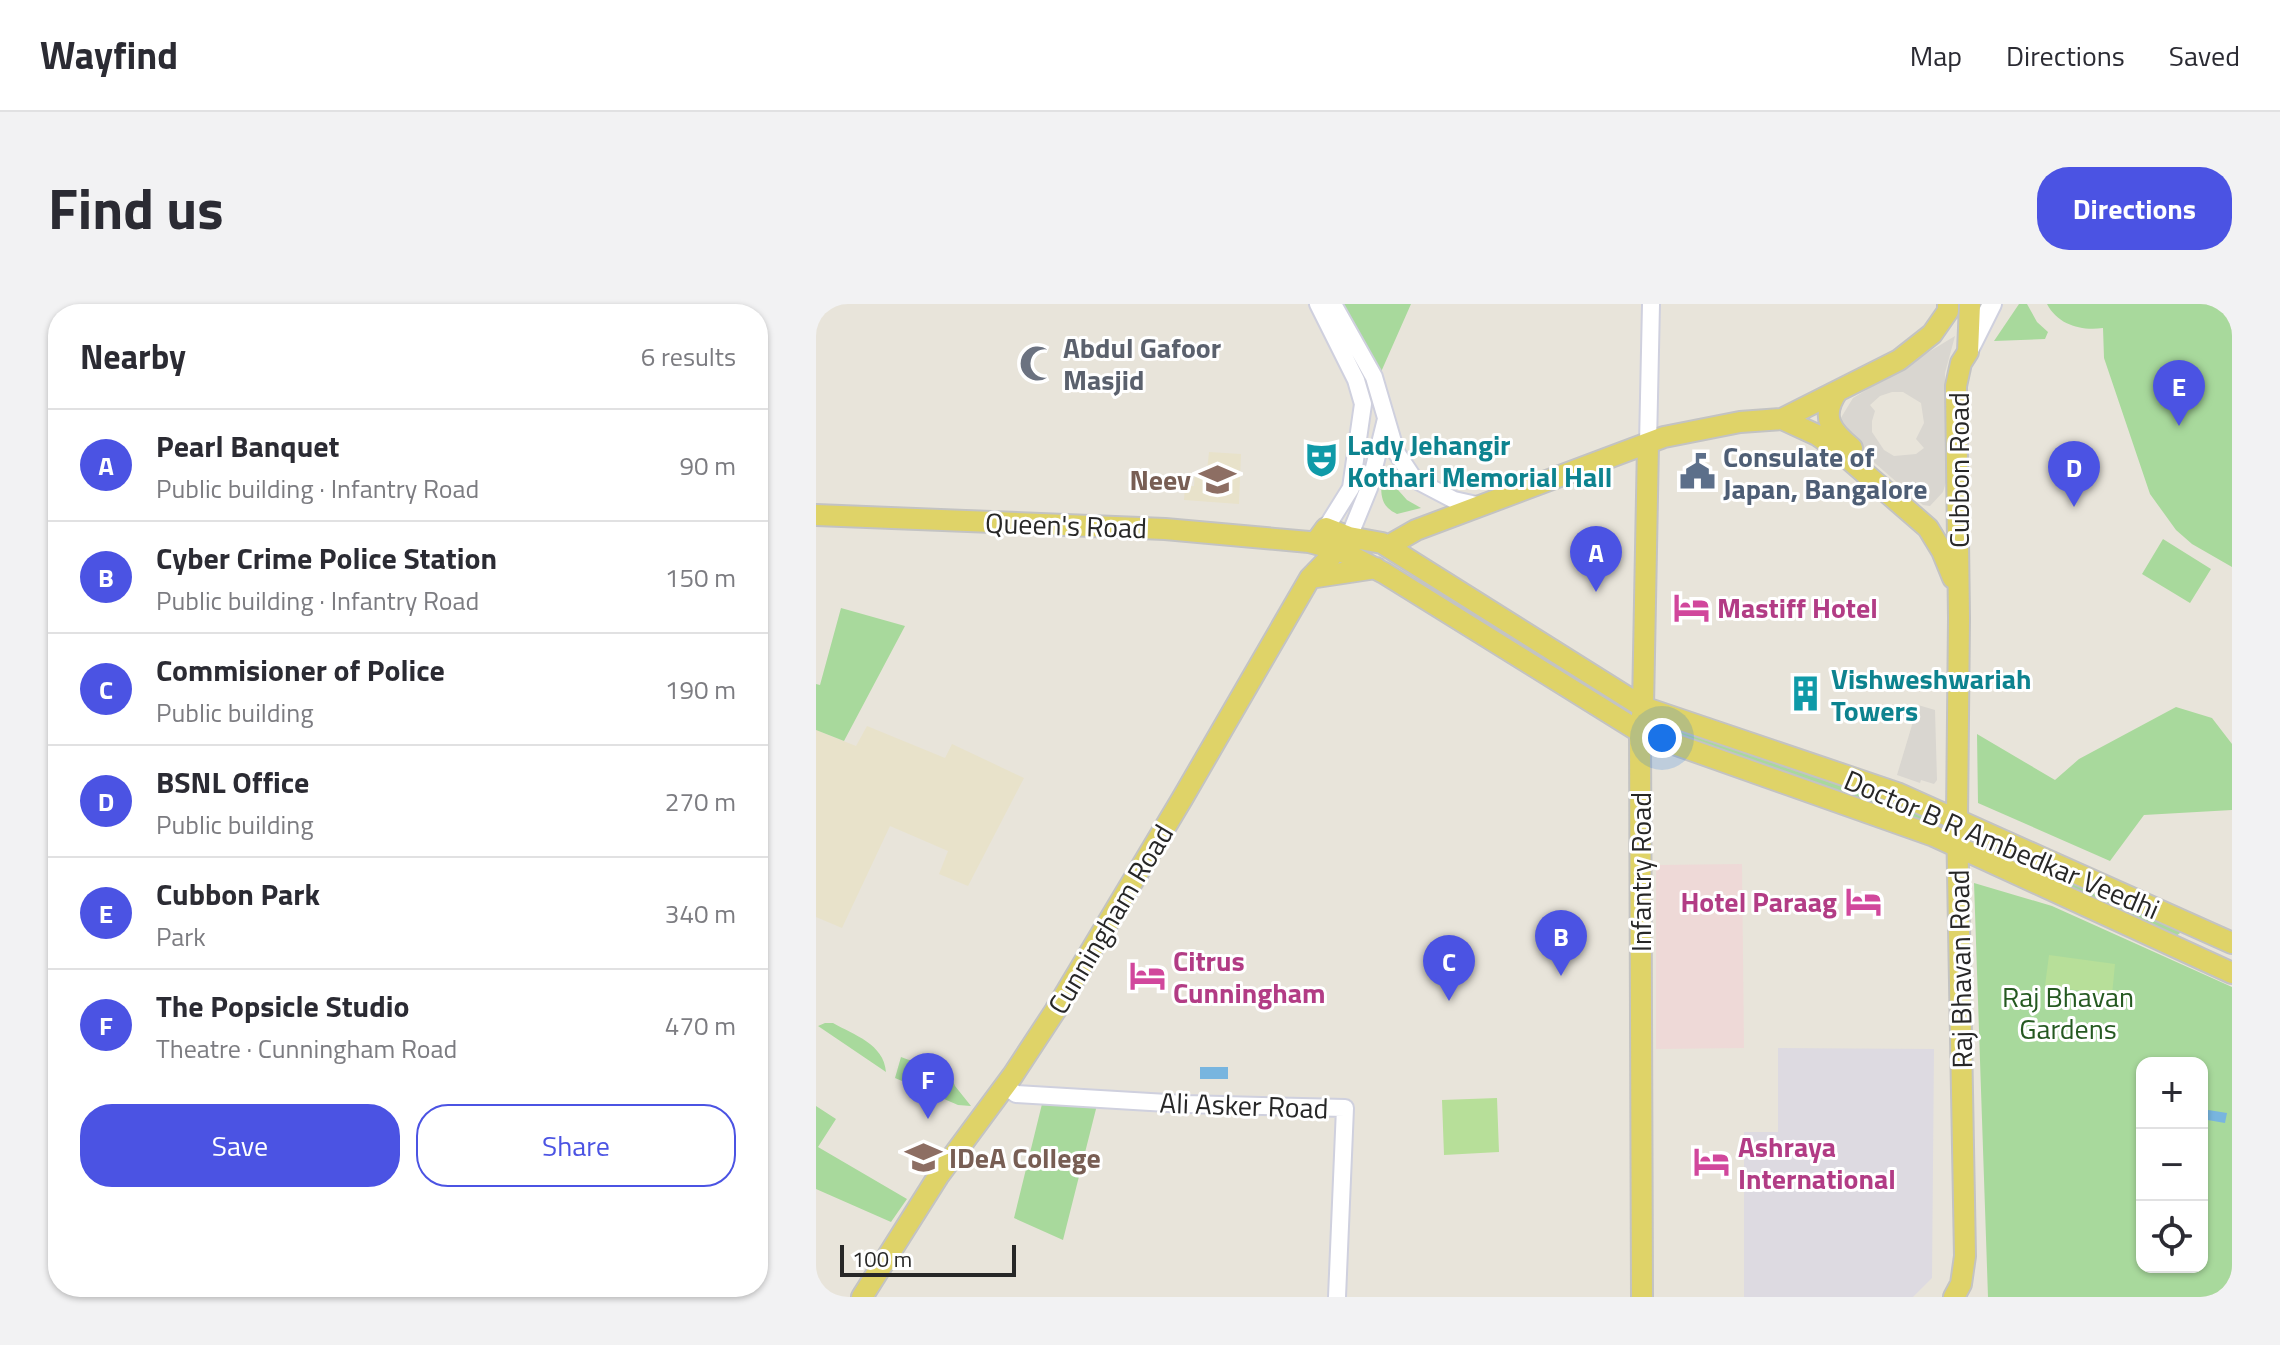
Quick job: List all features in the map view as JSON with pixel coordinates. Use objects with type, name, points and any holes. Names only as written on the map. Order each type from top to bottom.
[{"type":"main road","name":"Cubbon Road","points":[[1968,352],[1970,304]]},
{"type":"main road","name":"Cubbon Road","points":[[1958,590],[1956,386],[1961,363],[1992,304]]},
{"type":"main road","points":[[1317,538],[1310,578],[1376,568],[1388,546],[1416,530],[1664,437],[1782,419],[1899,360],[1932,334],[1950,306]]},
{"type":"main road","points":[[1837,392],[1829,404],[1828,417],[1843,441],[1926,511],[1935,514],[1956,512]]},
{"type":"main road","points":[[1782,419],[1817,435],[1837,449],[1928,528],[1942,551],[1958,590]]},
{"type":"main road","name":"Infantry Road","points":[[1642,1297],[1640,732],[1648,444]]},
{"type":"main road","name":"Queen's Road","points":[[816,515],[1317,538]]},
{"type":"main road","name":"Doctor B R Ambedkar Veedhi","points":[[1317,538],[1388,546],[1643,707],[1897,793],[2225,940]]},
{"type":"main road","name":"Doctor B R Ambedkar Veedhi","points":[[1344,543],[1376,568],[1640,732],[1957,846],[2232,973]]},
{"type":"main road","name":"Cunningham Road","points":[[862,1297],[939,1175],[1005,1086],[1098,941],[1310,578],[1344,543]]},
{"type":"main road","name":"Raj Bhavan Road","points":[[1954,1297],[1961,1284],[1965,1256],[1957,846],[1958,590]]},
{"type":"main road","points":[[1959,890],[1977,872],[2004,881],[2023,879]]},
{"type":"main road","points":[[2180,949],[2190,925]]},
{"type":"main road","points":[[2208,962],[2225,940]]},
{"type":"street","points":[[1317,538],[1339,510],[1351,488],[1363,404],[1356,380],[1318,304]]},
{"type":"street","points":[[1333,304],[1374,377],[1396,452],[1414,479],[1454,500],[1481,506]]},
{"type":"street","name":"Infantry Road","points":[[1648,444],[1651,304]]},
{"type":"street","points":[[1344,543],[1369,488],[1386,418]]},
{"type":"street","name":"Ali Asker Road","points":[[1005,1086],[1016,1094],[1184,1104],[1345,1108],[1337,1297]]},
{"type":"shaded area","points":[[1955,336],[1945,373],[1946,482],[1943,492],[1930,506],[1923,505],[1845,437],[1839,421],[1853,398]],"holes":[[[1903,392],[1921,403],[1924,423],[1916,439],[1924,448],[1916,454],[1894,456],[1884,450],[1872,432],[1875,411],[1870,405],[1880,396]]]},
{"type":"shaded area","name":"Neev","points":[[1209,452],[1241,454],[1239,504],[1184,500],[1185,486],[1194,486],[1195,472],[1207,471]]},
{"type":"shaded area","points":[[1918,705],[1935,710],[1937,780],[1934,784],[1897,775]]},
{"type":"shaded area","points":[[867,726],[945,758],[952,744],[1024,778],[968,886],[939,874],[948,851],[890,826],[842,928],[816,917],[816,730],[856,746]]},
{"type":"shaded area","points":[[1742,864],[1744,1048],[1656,1049],[1656,865]]},
{"type":"shaded area","points":[[1778,1048],[1934,1049],[1932,1278],[1913,1297],[1744,1297],[1744,1132],[1778,1132]]},
{"type":"green space","points":[[1341,304],[1411,304],[1381,372]]},
{"type":"green space","points":[[2019,304],[2027,304],[2037,322],[2048,332],[2045,339],[1994,341]]},
{"type":"green space","points":[[2047,304],[2232,304],[2232,567],[2192,544],[2176,530],[2150,494],[2104,358],[2103,328],[2087,328],[2064,322]]},
{"type":"green space","points":[[1382,472],[1407,500],[1421,508],[1397,514],[1386,506],[1382,497]]},
{"type":"green space","points":[[2163,539],[2211,569],[2190,603],[2142,574]]},
{"type":"green space","points":[[841,608],[905,626],[844,741],[816,730],[816,684],[820,685]]},
{"type":"green space","points":[[2176,707],[2212,718],[2232,744],[2232,810],[2144,815],[2110,861],[1978,803],[1977,734],[2055,780],[2079,759]]},
{"type":"green space","points":[[1660,721],[1931,814],[1935,820],[1927,824],[1658,733]]},
{"type":"green space","points":[[1991,845],[2178,928],[2180,933],[2175,937],[1989,851]]},
{"type":"green space","name":"Raj Bhavan Gardens","points":[[1974,883],[2052,906],[2232,987],[2232,1297],[1988,1297]]},
{"type":"green space","points":[[2049,955],[2115,964],[2112,995],[2045,986]]},
{"type":"green space","points":[[833,1023],[874,1047],[884,1062],[886,1072],[818,1026]]},
{"type":"green space","points":[[901,1057],[951,1076],[971,1106],[958,1105],[895,1078]]},
{"type":"green space","points":[[1497,1098],[1499,1152],[1444,1155],[1442,1100]]},
{"type":"green space","points":[[1042,1104],[1097,1105],[1063,1240],[1014,1218]]},
{"type":"green space","points":[[816,1106],[836,1119],[818,1147],[907,1199],[891,1222],[816,1189]]},
{"type":"water","points":[[1200,1067],[1228,1067],[1228,1079],[1200,1079]]},
{"type":"water","points":[[2208,1110],[2227,1113],[2225,1123],[2208,1120]]},
{"type":"place","name":"Abdul Gafoor Masjid","points":[[1037,363]]},
{"type":"place","name":"Cubbon Park","points":[[2179,426]]},
{"type":"place","name":"Lady Jehangir Kothari Memorial Hall","points":[[1321,460]]},
{"type":"place","name":"Consulate of Japan, Bangalore","points":[[1697,472]]},
{"type":"place","name":"Neev","points":[[1217,479]]},
{"type":"place","name":"BSNL Office","points":[[2074,507]]},
{"type":"place","name":"Pearl Banquet","points":[[1596,592]]},
{"type":"place","name":"Mastiff Hotel","points":[[1691,607]]},
{"type":"place","name":"Vishweshwariah Towers","points":[[1805,694]]},
{"type":"place","name":"Hotel Paraag","points":[[1863,901]]},
{"type":"place","name":"Citrus Cunningham","points":[[1147,976]]},
{"type":"place","name":"Cyber Crime Police Station","points":[[1561,976]]},
{"type":"place","name":"Commisioner of Police","points":[[1449,1001]]},
{"type":"place","name":"The Popsicle Studio","points":[[928,1119]]},
{"type":"place","name":"IDeA College","points":[[923,1157]]},
{"type":"place","name":"Ashraya International","points":[[1712,1162]]}]
